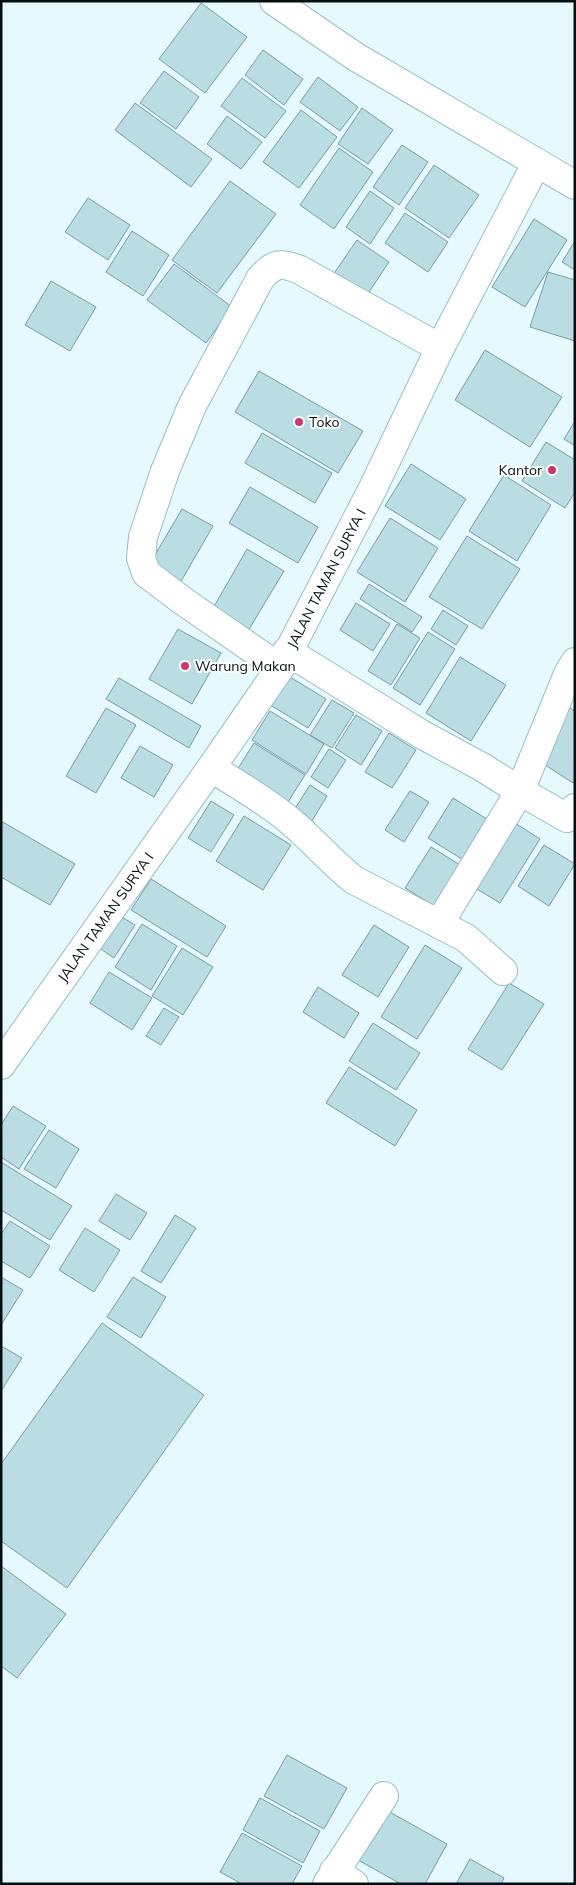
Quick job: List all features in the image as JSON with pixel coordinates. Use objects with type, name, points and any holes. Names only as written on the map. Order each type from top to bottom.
[{"type":"street","points":[[274,1],[356,57],[575,186]]},
{"type":"street","name":"JALAN TAMAN SURYA I","points":[[1,1064],[211,768],[284,660],[372,490],[440,348],[536,164]]},
{"type":"street","points":[[440,348],[300,270],[287,265],[269,268],[260,279],[192,406],[165,472],[143,537],[141,558],[146,573],[183,601],[284,660],[482,767],[520,792],[572,816]]},
{"type":"street","points":[[439,924],[520,792],[568,674],[575,662]]},
{"type":"street","points":[[211,768],[287,818],[354,880],[466,938],[503,971]]},
{"type":"street","points":[[339,1880],[384,1796]]},
{"type":"building","points":[[201,3],[247,37],[205,93],[159,59]]},
{"type":"building","points":[[263,50],[303,79],[284,105],[245,75]]},
{"type":"building","points":[[164,71],[199,97],[176,129],[140,103]]},
{"type":"building","points":[[318,77],[358,107],[340,131],[300,102]]},
{"type":"building","points":[[242,78],[286,111],[265,138],[221,106]]},
{"type":"building","points":[[135,103],[212,159],[191,187],[115,130]]},
{"type":"building","points":[[362,108],[393,130],[368,164],[338,144]]},
{"type":"building","points":[[301,110],[337,137],[299,188],[263,162]]},
{"type":"building","points":[[227,116],[262,142],[241,169],[207,144]]},
{"type":"building","points":[[402,145],[428,162],[399,205],[373,187]]},
{"type":"building","points":[[339,148],[373,172],[334,229],[300,205]]},
{"type":"building","points":[[434,165],[479,195],[449,238],[405,208]]},
{"type":"building","points":[[230,181],[276,214],[217,293],[172,260]]},
{"type":"building","points":[[370,191],[394,208],[370,244],[346,227]]},
{"type":"building","points":[[88,198],[130,225],[108,260],[65,232]]},
{"type":"building","points":[[405,213],[448,242],[428,272],[385,243]]},
{"type":"building","points":[[534,219],[567,240],[525,307],[492,287]]},
{"type":"building","points":[[132,231],[169,255],[143,296],[106,272]]},
{"type":"building","points":[[357,240],[389,262],[361,304],[328,282]]},
{"type":"building","points":[[575,241],[575,270],[562,262]]},
{"type":"building","points":[[174,264],[232,307],[206,343],[147,300]]},
{"type":"building","points":[[548,272],[575,280],[575,341],[530,327]]},
{"type":"building","points":[[51,281],[96,307],[70,351],[25,325]]},
{"type":"building","points":[[485,350],[562,397],[530,447],[455,400]]},
{"type":"building","name":"Toko","points":[[259,371],[363,431],[338,473],[235,412]]},
{"type":"building","points":[[575,421],[575,446],[564,439]]},
{"type":"building","points":[[262,433],[332,473],[315,503],[245,463]]},
{"type":"building","name":"Kantor","points":[[546,442],[575,460],[575,492],[565,508],[522,481]]},
{"type":"building","points":[[411,464],[466,499],[440,540],[385,506]]},
{"type":"building","points":[[504,475],[551,505],[517,561],[469,531]]},
{"type":"building","points":[[250,487],[318,527],[298,563],[229,523]]},
{"type":"building","points":[[182,509],[213,526],[180,583],[149,565]]},
{"type":"building","points":[[390,518],[438,548],[405,602],[357,572]]},
{"type":"building","points":[[467,536],[520,569],[482,629],[429,597]]},
{"type":"building","points":[[247,549],[284,571],[248,631],[212,610]]},
{"type":"building","points":[[369,584],[422,617],[412,632],[360,599]]},
{"type":"building","points":[[356,603],[390,624],[373,651],[340,630]]},
{"type":"building","points":[[443,610],[468,626],[456,645],[431,629]]},
{"type":"building","points":[[397,624],[420,638],[391,685],[368,671]]},
{"type":"building","name":"Warung Makan","points":[[178,629],[221,653],[192,704],[149,679]]},
{"type":"building","points":[[428,632],[455,649],[420,705],[393,688]]},
{"type":"building","points":[[460,657],[506,685],[471,741],[426,713]]},
{"type":"building","points":[[285,674],[326,699],[308,728],[267,703]]},
{"type":"building","points":[[119,678],[201,726],[189,748],[106,699]]},
{"type":"building","points":[[332,700],[354,713],[332,748],[310,735]]},
{"type":"building","points":[[568,707],[575,711],[575,780],[573,783],[536,759]]},
{"type":"building","points":[[106,708],[136,725],[96,793],[66,776]]},
{"type":"building","points":[[270,711],[324,744],[306,774],[252,740]]},
{"type":"building","points":[[356,715],[382,731],[361,765],[335,748]]},
{"type":"building","points":[[389,733],[416,750],[392,788],[365,772]]},
{"type":"building","points":[[254,743],[305,775],[283,810],[232,778]]},
{"type":"building","points":[[140,746],[173,765],[154,797],[121,778]]},
{"type":"building","points":[[329,749],[346,760],[328,788],[311,777]]},
{"type":"building","points":[[310,785],[327,796],[307,829],[289,818]]},
{"type":"building","points":[[410,791],[429,802],[404,842],[385,830]]},
{"type":"building","points":[[453,798],[495,824],[470,864],[428,838]]},
{"type":"building","points":[[211,801],[234,815],[211,852],[188,838]]},
{"type":"building","points":[[244,816],[291,845],[263,890],[216,861]]},
{"type":"building","points":[[507,818],[540,839],[500,903],[467,883]]},
{"type":"building","points":[[1,821],[75,864],[50,905],[1,877]]},
{"type":"building","points":[[544,845],[575,864],[549,906],[518,886]]},
{"type":"building","points":[[431,847],[465,868],[439,909],[405,888]]},
{"type":"building","points":[[151,879],[226,926],[207,957],[131,910]]},
{"type":"building","points":[[115,913],[135,925],[114,958],[95,945]]},
{"type":"building","points":[[142,924],[177,946],[151,990],[115,967]]},
{"type":"building","points":[[374,925],[409,947],[378,997],[342,975]]},
{"type":"building","points":[[425,945],[462,968],[417,1039],[381,1017]]},
{"type":"building","points":[[182,948],[213,967],[183,1015],[152,996]]},
{"type":"building","points":[[109,972],[152,998],[132,1030],[90,1003]]},
{"type":"building","points":[[509,983],[544,1004],[502,1070],[468,1049]]},
{"type":"building","points":[[318,987],[359,1013],[344,1038],[303,1012]]},
{"type":"building","points":[[164,1008],[179,1017],[161,1045],[146,1036]]},
{"type":"building","points":[[373,1023],[420,1053],[396,1090],[349,1061]]},
{"type":"building","points":[[349,1067],[417,1110],[395,1146],[326,1103]]},
{"type":"building","points":[[13,1106],[46,1126],[19,1169],[1,1157],[1,1125]]},
{"type":"building","points":[[49,1130],[79,1149],[56,1188],[24,1169]]},
{"type":"building","points":[[1,1162],[72,1206],[50,1240],[1,1210]]},
{"type":"building","points":[[116,1194],[147,1213],[130,1240],[99,1221]]},
{"type":"building","points":[[175,1215],[196,1228],[161,1283],[141,1271]]},
{"type":"building","points":[[10,1221],[50,1246],[30,1278],[1,1261],[1,1234]]},
{"type":"building","points":[[85,1228],[120,1250],[94,1292],[59,1270]]},
{"type":"building","points":[[1,1277],[23,1290],[1,1325]]},
{"type":"building","points":[[133,1277],[166,1297],[141,1338],[107,1317]]},
{"type":"building","points":[[102,1323],[204,1395],[67,1588],[1,1541],[1,1464]]},
{"type":"building","points":[[1,1346],[22,1358],[1,1391]]},
{"type":"building","points":[[1,1566],[66,1614],[17,1678],[1,1666]]},
{"type":"building","points":[[287,1755],[347,1788],[324,1829],[264,1796]]},
{"type":"building","points":[[260,1798],[320,1831],[303,1863],[243,1830]]},
{"type":"building","points":[[386,1810],[447,1844],[425,1884],[401,1884],[358,1860]]},
{"type":"building","points":[[242,1833],[302,1866],[292,1884],[242,1884],[220,1872]]},
{"type":"building","points":[[470,1859],[504,1878],[501,1884],[456,1884]]},
{"type":"place","name":"Toko","points":[[299,422]]},
{"type":"place","name":"Kantor","points":[[552,470]]},
{"type":"place","name":"Warung Makan","points":[[185,666]]}]
